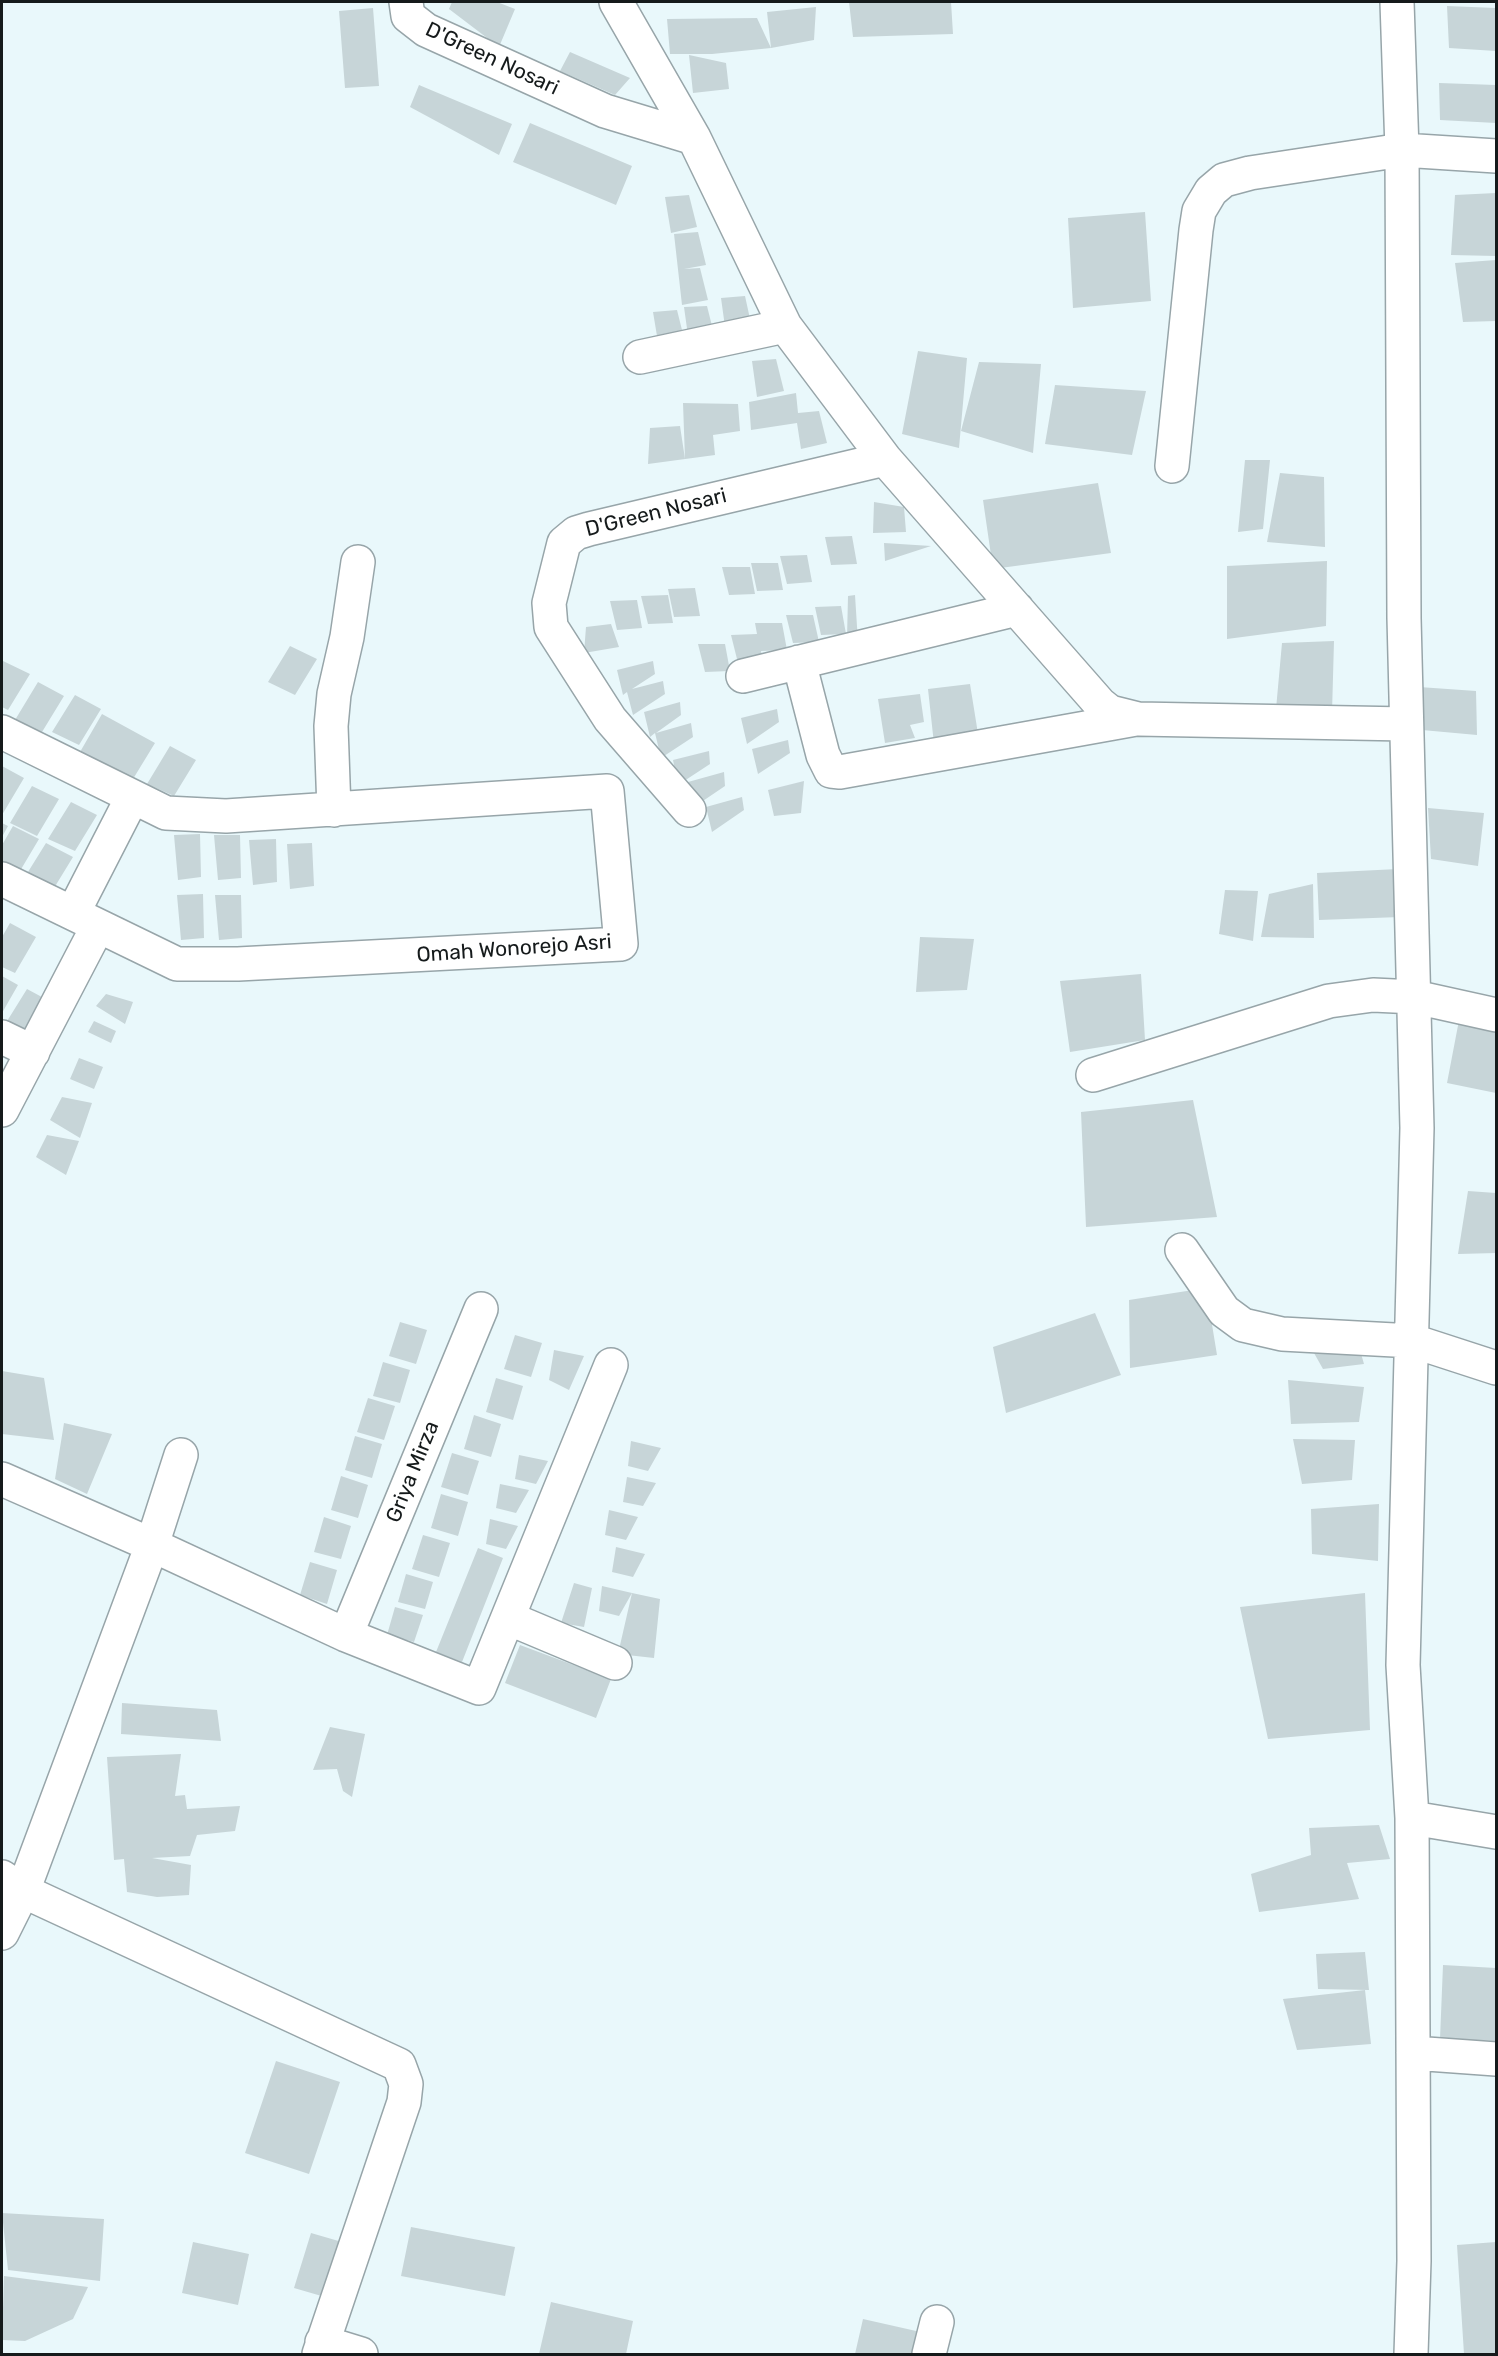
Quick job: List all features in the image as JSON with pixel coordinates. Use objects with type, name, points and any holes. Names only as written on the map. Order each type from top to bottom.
[{"type":"street","name":"D'Green Nosari","points":[[406,2],[408,16],[426,30],[605,111],[694,138]]},
{"type":"street","points":[[616,2],[694,138],[785,326],[885,459],[1100,704],[1110,712],[1138,719]]},
{"type":"street","points":[[1397,2],[1402,150],[1406,723],[1417,1128],[1403,1665],[1412,1818],[1414,2261],[1411,2355]]},
{"type":"street","points":[[1172,466],[1196,230],[1199,211],[1211,191],[1224,180],[1241,176],[1402,150],[1497,156]]},
{"type":"street","points":[[640,357],[785,326]]},
{"type":"street","name":"D'Green Nosari","points":[[689,810],[610,719],[551,627],[549,603],[564,543],[576,533],[589,529],[885,459]]},
{"type":"street","points":[[334,810],[331,726],[334,694],[347,637],[358,562]]},
{"type":"street","points":[[743,676],[1017,609]]},
{"type":"street","points":[[799,662],[823,755],[831,771],[840,772],[1138,719],[1406,723]]},
{"type":"street","name":"Omah Wonorejo Asri","points":[[2,732],[166,813],[196,816],[334,810],[607,791],[621,944],[249,964],[177,964],[2,879]]},
{"type":"street","points":[[2,1110],[33,1052],[132,798]]},
{"type":"street","points":[[1093,1075],[1329,1001],[1373,995],[1415,997],[1497,1015]]},
{"type":"street","points":[[2,1036],[33,1052]]},
{"type":"street","points":[[1182,1250],[1224,1311],[1243,1325],[1282,1334],[1413,1341],[1497,1368]]},
{"type":"street","name":"Griya Mirza","points":[[346,1635],[481,1309]]},
{"type":"street","points":[[2,1479],[152,1545],[346,1635],[479,1688],[611,1365]]},
{"type":"street","points":[[2,1933],[12,1884],[152,1545],[181,1455]]},
{"type":"street","points":[[508,1618],[615,1663]]},
{"type":"street","points":[[1412,1818],[1497,1832]]},
{"type":"street","points":[[12,1884],[399,2065],[406,2084],[404,2102],[320,2348],[362,2355]]},
{"type":"street","points":[[1413,2053],[1497,2059]]},
{"type":"street","points":[[929,2355],[937,2322]]},
{"type":"building","points":[[452,2],[497,2],[515,9],[499,47],[449,9]]},
{"type":"building","points":[[849,2],[951,2],[953,34],[853,37]]},
{"type":"building","points":[[1447,6],[1496,8],[1496,51],[1449,48]]},
{"type":"building","points":[[816,7],[814,40],[771,48],[767,12]]},
{"type":"building","points":[[373,8],[379,86],[345,88],[339,11]]},
{"type":"building","points":[[757,18],[771,48],[712,54],[670,54],[667,19]]},
{"type":"building","points":[[570,52],[630,78],[615,95],[560,71]]},
{"type":"building","points":[[689,55],[726,63],[729,89],[693,93]]},
{"type":"building","points":[[1439,83],[1496,85],[1496,123],[1440,120]]},
{"type":"building","points":[[419,85],[512,124],[499,155],[410,107]]},
{"type":"building","points":[[530,123],[632,166],[616,205],[513,162]]},
{"type":"building","points":[[1496,193],[1496,256],[1451,255],[1455,195]]},
{"type":"building","points":[[689,195],[697,227],[671,233],[665,197]]},
{"type":"building","points":[[1145,212],[1151,301],[1073,308],[1068,218]]},
{"type":"building","points":[[698,232],[706,265],[684,269],[700,268],[708,300],[682,305],[674,234]]},
{"type":"building","points":[[1496,260],[1496,321],[1463,322],[1455,263]]},
{"type":"building","points":[[745,296],[752,328],[726,334],[721,298]]},
{"type":"building","points":[[707,306],[715,338],[689,343],[684,307]]},
{"type":"building","points":[[677,310],[685,342],[659,348],[653,312]]},
{"type":"building","points":[[918,351],[967,358],[959,448],[902,434]]},
{"type":"building","points":[[776,359],[784,391],[757,397],[752,361]]},
{"type":"building","points":[[979,362],[1041,364],[1033,453],[961,431]]},
{"type":"building","points":[[1055,385],[1146,391],[1132,455],[1045,444]]},
{"type":"building","points":[[796,393],[798,413],[819,411],[827,443],[801,449],[797,423],[751,430],[749,402]]},
{"type":"building","points":[[683,403],[738,404],[740,431],[713,435],[715,455],[648,464],[650,428],[680,426],[685,459]]},
{"type":"building","points":[[1245,460],[1270,460],[1263,529],[1238,532]]},
{"type":"building","points":[[1280,473],[1324,477],[1325,547],[1267,542]]},
{"type":"building","points":[[1098,483],[1111,553],[993,569],[983,500]]},
{"type":"building","points":[[874,502],[904,507],[906,532],[873,533]]},
{"type":"building","points":[[852,536],[857,564],[831,565],[825,537]]},
{"type":"building","points":[[884,543],[931,546],[885,561]]},
{"type":"building","points":[[807,555],[812,582],[787,584],[780,556]]},
{"type":"building","points":[[1327,561],[1326,626],[1227,639],[1227,566]]},
{"type":"building","points":[[751,563],[778,563],[783,590],[757,591]]},
{"type":"building","points":[[722,567],[750,567],[755,594],[729,595]]},
{"type":"building","points":[[695,588],[700,616],[674,617],[668,589]]},
{"type":"building","points":[[668,595],[673,623],[648,624],[641,596]]},
{"type":"building","points":[[855,595],[858,642],[847,638],[848,596]]},
{"type":"building","points":[[637,600],[642,628],[617,630],[610,601]]},
{"type":"building","points":[[841,606],[846,634],[821,635],[815,607]]},
{"type":"building","points":[[786,615],[813,615],[819,642],[793,643]]},
{"type":"building","points":[[755,623],[782,623],[787,650],[761,651],[763,662],[738,663],[731,635],[757,634]]},
{"type":"building","points":[[611,624],[619,647],[584,653],[586,627]]},
{"type":"building","points":[[1334,641],[1332,713],[1276,709],[1282,643]]},
{"type":"building","points":[[698,644],[725,644],[730,671],[705,672]]},
{"type":"building","points":[[290,646],[317,659],[295,695],[268,682]]},
{"type":"building","points":[[3,661],[30,674],[8,710],[2,707]]},
{"type":"building","points":[[653,661],[655,674],[632,689],[663,681],[665,694],[633,715],[627,692],[623,695],[617,670]]},
{"type":"building","points":[[38,682],[64,696],[42,732],[15,720]]},
{"type":"building","points":[[970,684],[979,740],[934,744],[928,689]]},
{"type":"building","points":[[1419,687],[1476,691],[1477,735],[1422,730]]},
{"type":"building","points":[[920,694],[924,722],[910,725],[915,738],[885,743],[878,699]]},
{"type":"building","points":[[75,695],[101,709],[79,745],[52,732]]},
{"type":"building","points":[[680,702],[681,715],[656,733],[691,723],[693,737],[661,758],[655,733],[650,737],[644,712]]},
{"type":"building","points":[[777,709],[779,722],[747,744],[741,718]]},
{"type":"building","points":[[102,714],[155,743],[133,779],[80,752]]},
{"type":"building","points":[[788,740],[790,753],[758,774],[752,749]]},
{"type":"building","points":[[170,746],[196,760],[174,796],[147,784]]},
{"type":"building","points":[[709,751],[710,764],[678,785],[673,760]]},
{"type":"building","points":[[2,766],[24,778],[2,815]]},
{"type":"building","points":[[724,772],[725,786],[694,807],[688,782]]},
{"type":"building","points":[[804,781],[801,813],[774,816],[768,790]]},
{"type":"building","points":[[32,786],[59,799],[37,836],[10,823]]},
{"type":"building","points":[[742,797],[744,810],[712,832],[706,807]]},
{"type":"building","points":[[71,802],[97,815],[75,851],[48,839]]},
{"type":"building","points":[[1428,808],[1484,813],[1478,866],[1431,859]]},
{"type":"building","points":[[2,823],[8,826],[2,837]]},
{"type":"building","points":[[13,826],[39,839],[17,876],[2,868],[2,845]]},
{"type":"building","points":[[200,834],[201,877],[178,880],[174,835]]},
{"type":"building","points":[[214,835],[240,835],[241,878],[218,880]]},
{"type":"building","points":[[276,839],[277,882],[253,885],[249,840]]},
{"type":"building","points":[[46,843],[73,857],[51,893],[23,880]]},
{"type":"building","points":[[312,843],[314,886],[290,889],[287,844]]},
{"type":"building","points":[[1398,869],[1400,917],[1319,920],[1317,873]]},
{"type":"building","points":[[1313,884],[1314,938],[1261,937],[1269,894]]},
{"type":"building","points":[[1225,890],[1258,891],[1253,941],[1219,934]]},
{"type":"building","points":[[203,894],[204,938],[181,940],[177,895]]},
{"type":"building","points":[[215,895],[241,895],[242,938],[219,940]]},
{"type":"building","points":[[10,923],[36,937],[15,973],[2,967],[2,937]]},
{"type":"building","points":[[920,937],[974,939],[967,990],[916,992]]},
{"type":"building","points":[[1141,974],[1145,1040],[1070,1052],[1060,981]]},
{"type":"building","points":[[2,976],[18,985],[2,1013]]},
{"type":"building","points":[[27,989],[53,1003],[32,1039],[4,1026]]},
{"type":"building","points":[[106,994],[133,1002],[125,1024],[96,1006]]},
{"type":"building","points":[[1460,1015],[1496,1023],[1496,1093],[1447,1083]]},
{"type":"building","points":[[94,1021],[116,1031],[111,1043],[88,1032]]},
{"type":"building","points":[[79,1058],[103,1067],[94,1089],[70,1079]]},
{"type":"building","points":[[62,1097],[92,1103],[80,1138],[50,1120]]},
{"type":"building","points":[[1193,1100],[1217,1217],[1086,1227],[1081,1112]]},
{"type":"building","points":[[47,1135],[79,1141],[66,1175],[36,1157]]},
{"type":"building","points":[[1468,1191],[1496,1193],[1496,1253],[1458,1254]]},
{"type":"building","points":[[1206,1288],[1217,1355],[1130,1368],[1129,1300]]},
{"type":"building","points":[[1095,1313],[1121,1375],[1006,1413],[993,1347]]},
{"type":"building","points":[[400,1322],[427,1330],[416,1364],[389,1356]]},
{"type":"building","points":[[515,1335],[542,1343],[531,1377],[504,1369]]},
{"type":"building","points":[[554,1350],[584,1356],[569,1390],[549,1380]]},
{"type":"building","points":[[1360,1350],[1364,1364],[1323,1369],[1314,1353]]},
{"type":"building","points":[[383,1362],[410,1370],[400,1403],[373,1396]]},
{"type":"building","points":[[2,1371],[44,1378],[54,1440],[2,1434]]},
{"type":"building","points":[[496,1378],[523,1386],[513,1420],[486,1412]]},
{"type":"building","points":[[1288,1380],[1364,1387],[1359,1422],[1291,1424]]},
{"type":"building","points":[[368,1398],[395,1406],[384,1440],[357,1432]]},
{"type":"building","points":[[474,1415],[501,1424],[491,1457],[464,1449]]},
{"type":"building","points":[[64,1423],[112,1434],[87,1494],[55,1479]]},
{"type":"building","points":[[355,1436],[382,1444],[372,1478],[345,1470]]},
{"type":"building","points":[[1293,1439],[1355,1440],[1352,1480],[1302,1484]]},
{"type":"building","points":[[631,1441],[661,1448],[648,1471],[628,1466]]},
{"type":"building","points":[[452,1453],[479,1461],[468,1495],[441,1487]]},
{"type":"building","points":[[519,1455],[548,1461],[536,1484],[515,1479]]},
{"type":"building","points":[[341,1476],[368,1485],[358,1518],[331,1510]]},
{"type":"building","points":[[627,1477],[656,1483],[643,1506],[623,1502]]},
{"type":"building","points":[[500,1484],[529,1490],[516,1513],[496,1508]]},
{"type":"building","points":[[441,1494],[468,1502],[458,1536],[431,1528]]},
{"type":"building","points":[[1379,1504],[1378,1561],[1312,1554],[1311,1509]]},
{"type":"building","points":[[609,1510],[638,1517],[626,1540],[605,1535]]},
{"type":"building","points":[[324,1517],[351,1526],[341,1559],[314,1552]]},
{"type":"building","points":[[490,1519],[518,1526],[506,1549],[486,1544]]},
{"type":"building","points":[[423,1535],[450,1543],[439,1577],[412,1569]]},
{"type":"building","points":[[616,1547],[645,1554],[633,1577],[612,1572]]},
{"type":"building","points":[[478,1548],[503,1558],[462,1662],[436,1652]]},
{"type":"building","points":[[310,1562],[337,1570],[327,1604],[300,1595]]},
{"type":"building","points":[[406,1574],[433,1582],[425,1609],[398,1602]]},
{"type":"building","points":[[574,1583],[592,1588],[584,1627],[561,1623]]},
{"type":"building","points":[[602,1586],[632,1593],[619,1616],[599,1611]]},
{"type":"building","points":[[632,1593],[660,1599],[654,1658],[618,1654]]},
{"type":"building","points":[[1365,1593],[1370,1730],[1268,1739],[1240,1607]]},
{"type":"building","points":[[395,1607],[423,1615],[414,1642],[387,1635]]},
{"type":"building","points":[[520,1645],[611,1679],[596,1718],[505,1683]]},
{"type":"building","points":[[122,1703],[217,1710],[221,1741],[121,1734]]},
{"type":"building","points":[[330,1727],[365,1734],[352,1797],[343,1791],[337,1769],[313,1770]]},
{"type":"building","points":[[181,1754],[175,1796],[185,1795],[187,1809],[240,1806],[235,1831],[197,1835],[190,1856],[152,1858],[191,1865],[189,1895],[157,1897],[127,1892],[124,1859],[114,1860],[107,1757]]},
{"type":"building","points":[[1379,1825],[1390,1859],[1347,1863],[1359,1899],[1259,1912],[1251,1874],[1311,1855],[1309,1828]]},
{"type":"building","points":[[1365,1952],[1369,1990],[1318,1989],[1316,1954]]},
{"type":"building","points":[[1443,1965],[1496,1968],[1496,2041],[1440,2039]]},
{"type":"building","points":[[1365,1990],[1371,2044],[1297,2050],[1283,1999]]},
{"type":"building","points":[[276,2061],[340,2082],[309,2174],[245,2153]]},
{"type":"building","points":[[2,2213],[104,2219],[100,2281],[8,2270]]},
{"type":"building","points":[[411,2227],[515,2247],[505,2296],[401,2276]]},
{"type":"building","points":[[311,2233],[342,2242],[325,2297],[294,2288]]},
{"type":"building","points":[[193,2242],[249,2254],[238,2305],[182,2293]]},
{"type":"building","points":[[1496,2242],[1496,2354],[1464,2354],[1457,2245]]},
{"type":"building","points":[[4,2276],[88,2287],[73,2319],[25,2341],[2,2340]]},
{"type":"building","points":[[551,2302],[633,2321],[626,2354],[539,2354]]},
{"type":"building","points":[[863,2319],[925,2333],[920,2354],[855,2354]]}]
